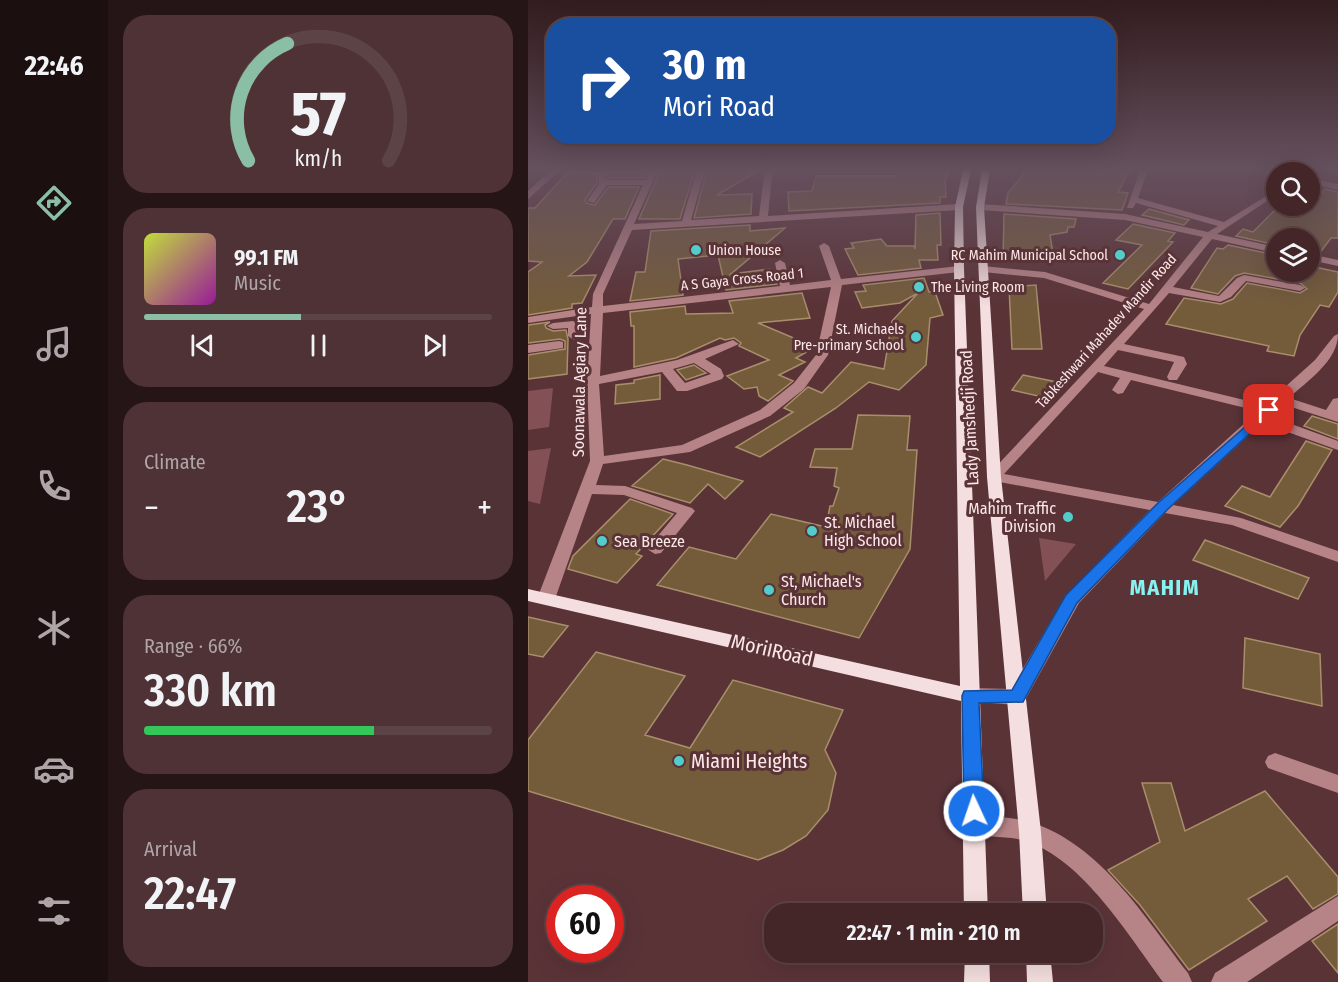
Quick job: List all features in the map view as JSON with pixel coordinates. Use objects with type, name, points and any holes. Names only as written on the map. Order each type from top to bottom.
[{"type":"main road","name":"Lady Jamshedji Road","points":[[959,216],[976,903]]},
{"type":"main road","name":"Lady Jamshedji Road","points":[[980,216],[994,477],[1030,832],[1034,903]]},
{"type":"main road","name":"Mori Road","points":[[537,597],[970,696]]},
{"type":"main road","points":[[976,963],[977,982]]},
{"type":"main road","points":[[1039,963],[1040,982]]},
{"type":"street","name":"Soonawala Agiary Lane","points":[[537,597],[587,489],[597,461],[593,381],[598,294],[634,216]]},
{"type":"street","points":[[687,223],[689,216]]},
{"type":"street","points":[[630,227],[802,216]]},
{"type":"street","points":[[1108,216],[1125,217],[1266,248]]},
{"type":"street","points":[[1193,216],[1226,225]]},
{"type":"street","name":"Tabkeshwari Mahadev Mandir Road","points":[[994,477],[1151,308],[1210,235],[1240,216]]},
{"type":"street","points":[[597,461],[684,449],[765,413],[799,386],[822,355],[837,283],[824,246]]},
{"type":"street","points":[[1320,259],[1338,263]]},
{"type":"street","points":[[780,263],[786,289]]},
{"type":"street","name":"A S Gaya Cross Road 1","points":[[528,320],[596,310],[959,269]]},
{"type":"street","points":[[983,269],[1045,275],[1151,308]]},
{"type":"street","points":[[1166,289],[1220,299],[1227,297],[1238,281],[1244,278],[1300,288]]},
{"type":"street","points":[[528,329],[570,324],[574,325],[574,336]]},
{"type":"street","points":[[1017,697],[1071,599],[1163,506],[1319,363],[1338,338]]},
{"type":"street","points":[[593,381],[665,369],[698,360],[733,344]]},
{"type":"street","points":[[534,345],[559,345]]},
{"type":"street","points":[[1116,346],[1182,361],[1173,377]]},
{"type":"street","points":[[665,369],[682,388],[718,376],[717,372],[698,360]]},
{"type":"street","points":[[1095,368],[1273,405],[1337,411]]},
{"type":"street","points":[[1118,390],[1128,375]]},
{"type":"street","points":[[1273,405],[1338,446]]},
{"type":"street","points":[[994,477],[1235,520],[1338,557]]},
{"type":"street","points":[[587,489],[625,491],[687,512],[655,549]]},
{"type":"street","name":"Mori Road","points":[[970,696],[1017,697]]},
{"type":"street","points":[[1275,762],[1338,784]]},
{"type":"street","points":[[975,825],[1030,832],[1061,847],[1101,884],[1179,982]]},
{"type":"street","points":[[1224,982],[1338,907]]},
{"type":"shaded area","points":[[553,388],[549,427],[528,430],[528,391]]},
{"type":"shaded area","points":[[551,448],[540,504],[528,501],[528,451]]},
{"type":"shaded area","points":[[1039,538],[1076,544],[1045,581]]},
{"type":"building","points":[[528,216],[626,216],[625,219],[613,219],[587,262],[569,276],[596,275],[582,303],[572,304],[572,308],[528,315],[528,272],[542,262],[528,261]]},
{"type":"building","points":[[640,216],[681,216],[680,219],[639,219]]},
{"type":"building","points":[[695,216],[725,216],[694,218]]},
{"type":"building","points":[[916,216],[940,216],[941,245],[937,245],[938,260],[919,260],[921,268],[858,275],[845,249],[854,248],[851,243],[881,239],[887,246],[914,246],[915,249]]},
{"type":"building","points":[[1004,216],[1076,219],[1074,227],[1068,227],[1067,232],[1050,235],[1054,260],[1003,260]]},
{"type":"building","points":[[1145,216],[1174,216],[1189,220],[1184,225]]},
{"type":"building","points":[[1269,216],[1338,216],[1338,238],[1331,238],[1320,253],[1320,228],[1266,228],[1266,243],[1236,236],[1243,229],[1253,232]]},
{"type":"building","points":[[1133,224],[1175,233],[1168,241],[1173,242],[1128,289],[1103,283],[1142,245],[1116,240]]},
{"type":"building","points":[[750,225],[750,231],[785,228],[731,274],[770,269],[771,273],[775,273],[777,284],[726,290],[718,255],[678,259],[683,295],[630,301],[636,272],[645,272],[651,231]]},
{"type":"building","points":[[1228,245],[1266,253],[1266,277],[1244,273],[1235,276],[1218,294],[1191,288],[1217,248],[1223,249]]},
{"type":"building","points":[[1320,268],[1338,272],[1338,292],[1329,307],[1320,305],[1300,335],[1294,356],[1267,351],[1269,346],[1166,324],[1184,298],[1221,304],[1233,299],[1247,283],[1300,293],[1307,289],[1300,283],[1294,282],[1320,282]]},
{"type":"building","points":[[924,278],[929,292],[935,292],[943,315],[930,318],[926,365],[899,390],[869,382],[836,408],[760,457],[736,447],[793,412],[784,408],[808,387],[822,393],[851,362],[884,369],[892,321],[918,293],[900,303],[862,308],[855,292],[866,291],[863,285]]},
{"type":"building","points":[[1036,285],[1042,349],[1012,349],[1009,287]]},
{"type":"building","points":[[802,293],[810,318],[758,323],[815,347],[796,358],[805,362],[779,375],[793,381],[768,401],[759,396],[757,387],[744,389],[727,376],[769,360],[739,346],[741,343],[734,338],[725,340],[720,338],[676,358],[634,367],[634,326],[631,326],[630,312],[685,306],[686,314],[733,313],[729,301]]},
{"type":"building","points":[[550,322],[545,325],[546,328],[553,331],[566,330],[567,374],[528,379],[528,355],[565,349],[565,341],[560,339],[528,343],[528,325]]},
{"type":"building","points":[[694,365],[706,373],[686,380],[677,370]]},
{"type":"building","points":[[660,375],[660,399],[615,404],[616,385],[634,383],[634,380]]},
{"type":"building","points":[[1023,375],[1057,382],[1047,398],[1012,390]]},
{"type":"building","name":"St. Michael High School","points":[[858,415],[910,416],[907,450],[917,450],[910,549],[859,638],[657,585],[689,547],[736,559],[771,514],[826,527],[830,506],[833,506],[839,488],[834,486],[837,468],[810,467],[815,449],[852,449]]},
{"type":"building","points":[[1312,416],[1338,424],[1338,439],[1304,426]]},
{"type":"building","points":[[1306,441],[1332,450],[1298,506],[1280,527],[1225,506],[1242,486],[1270,497]]},
{"type":"building","points":[[663,459],[743,481],[725,499],[708,484],[690,503],[632,486]]},
{"type":"building","name":"Sea Breeze","points":[[630,499],[673,514],[636,554],[642,556],[617,583],[568,569],[573,556]]},
{"type":"building","points":[[1205,540],[1309,578],[1298,599],[1193,560]]},
{"type":"building","points":[[528,617],[568,626],[543,657],[528,654]]},
{"type":"building","points":[[1245,638],[1320,654],[1322,706],[1243,688]]},
{"type":"building","name":"Miami Heights","points":[[596,652],[685,676],[645,735],[690,748],[733,680],[843,710],[825,750],[836,773],[828,810],[806,836],[783,850],[758,860],[528,791],[528,740]]},
{"type":"building","points":[[1142,783],[1171,783],[1185,831],[1265,791],[1338,877],[1338,894],[1313,909],[1287,876],[1248,899],[1267,921],[1189,970],[1140,905],[1108,870],[1160,842]]},
{"type":"building","points":[[1338,924],[1338,973],[1312,941]]},
{"type":"place","name":"Union House","points":[[696,250]]},
{"type":"place","name":"RC Mahim Municipal School","points":[[1120,255]]},
{"type":"place","name":"The Living Room","points":[[919,287]]},
{"type":"place","name":"St. Michaels Pre-primary School","points":[[916,337]]},
{"type":"place","name":"Mahim Traffic Division","points":[[1068,517]]},
{"type":"place","name":"St. Michael High School","points":[[812,531]]},
{"type":"place","name":"Sea Breeze","points":[[602,541]]},
{"type":"place","name":"St, Michael's Church","points":[[769,590]]},
{"type":"place","name":"Miami Heights","points":[[679,761]]},
{"type":"district","name":"MAHIM","points":[[1165,587]]},
{"type":"route","points":[[974,811],[970,696],[1017,697],[1071,599],[1163,506],[1269,410]]}]
